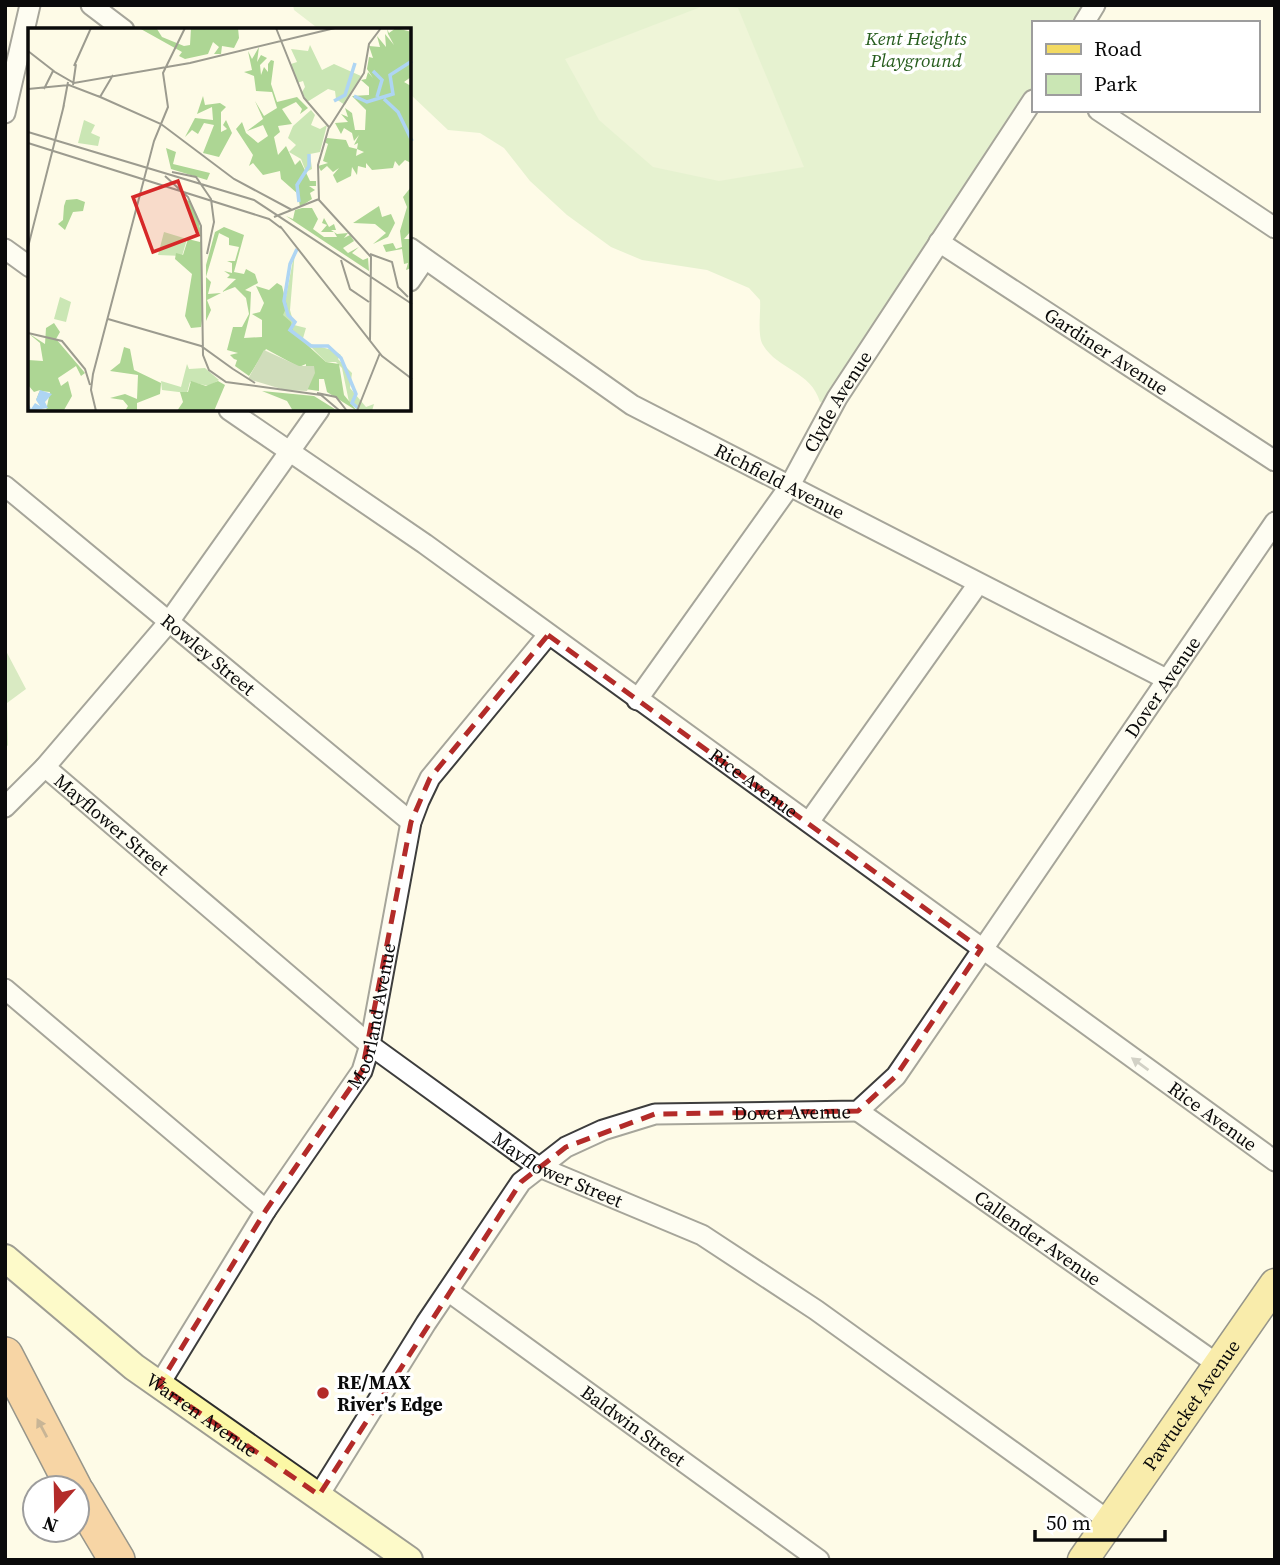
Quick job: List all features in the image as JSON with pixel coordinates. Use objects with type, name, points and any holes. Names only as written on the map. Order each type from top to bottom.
[{"type":"highway","points":[[5,1354],[67,1474]]},
{"type":"highway","points":[[91,1516],[117,1560]]},
{"type":"main road","name":"Warren Avenue","points":[[5,1258],[159,1385],[319,1494],[409,1560]]},
{"type":"main road","name":"Pawtucket Avenue","points":[[1083,1560],[1220,1366],[1269,1304]]},
{"type":"street","points":[[5,113],[30,5]]},
{"type":"street","points":[[91,5],[121,28]]},
{"type":"street","points":[[1085,21],[1096,5]]},
{"type":"street","name":"Clyde Avenue","points":[[637,700],[789,486],[837,398],[1032,102]]},
{"type":"street","points":[[1101,112],[1275,228]]},
{"type":"street","name":"Gardiner Avenue","points":[[939,242],[1275,461]]},
{"type":"street","points":[[5,249],[28,266]]},
{"type":"street","points":[[411,277],[417,253]]},
{"type":"street","name":"Richfield Avenue","points":[[417,253],[597,384],[632,405],[1168,680]]},
{"type":"street","name":"Rice Avenue","points":[[230,411],[425,544],[1275,1161]]},
{"type":"street","points":[[5,807],[45,767],[168,623],[318,411]]},
{"type":"street","name":"Rowley Street","points":[[5,486],[411,822]]},
{"type":"street","name":"Dover Avenue","points":[[319,1494],[448,1291],[521,1182],[537,1166],[566,1147],[603,1130],[655,1114],[858,1111],[896,1076],[1275,522]]},
{"type":"street","points":[[809,822],[978,584]]},
{"type":"street","name":"Moorland Avenue","points":[[159,1385],[266,1210],[362,1071],[370,1045],[411,822],[430,778],[548,635]]},
{"type":"street","name":"Mayflower Street","points":[[45,767],[370,1045],[537,1166],[702,1235],[816,1310],[1109,1521]]},
{"type":"street","points":[[5,989],[266,1210]]},
{"type":"street","name":"Callender Avenue","points":[[858,1111],[1220,1366]]},
{"type":"street","name":"Baldwin Street","points":[[448,1291],[819,1560]]},
{"type":"highlighted area","points":[[548,635],[981,949],[896,1076],[858,1111],[655,1114],[566,1147],[521,1182],[319,1495],[159,1385],[266,1210],[362,1071],[411,822],[430,778]]},
{"type":"green space","name":"Kent Heights Playground","points":[[293,5],[1097,5],[1086,21],[1032,21],[1032,100],[835,404],[820,402],[816,392],[802,377],[777,360],[763,345],[760,300],[749,288],[707,270],[642,260],[611,247],[567,215],[530,181],[504,148],[480,133],[448,130],[411,95],[411,28],[317,28],[294,10]]},
{"type":"green space","points":[[706,5],[738,8],[804,167],[719,181],[653,167],[599,120],[565,59]]},
{"type":"green space","points":[[5,649],[26,689],[7,703],[8,746],[5,744]]},
{"type":"place","name":"RE/MAX River's Edge","points":[[323,1393]]}]
